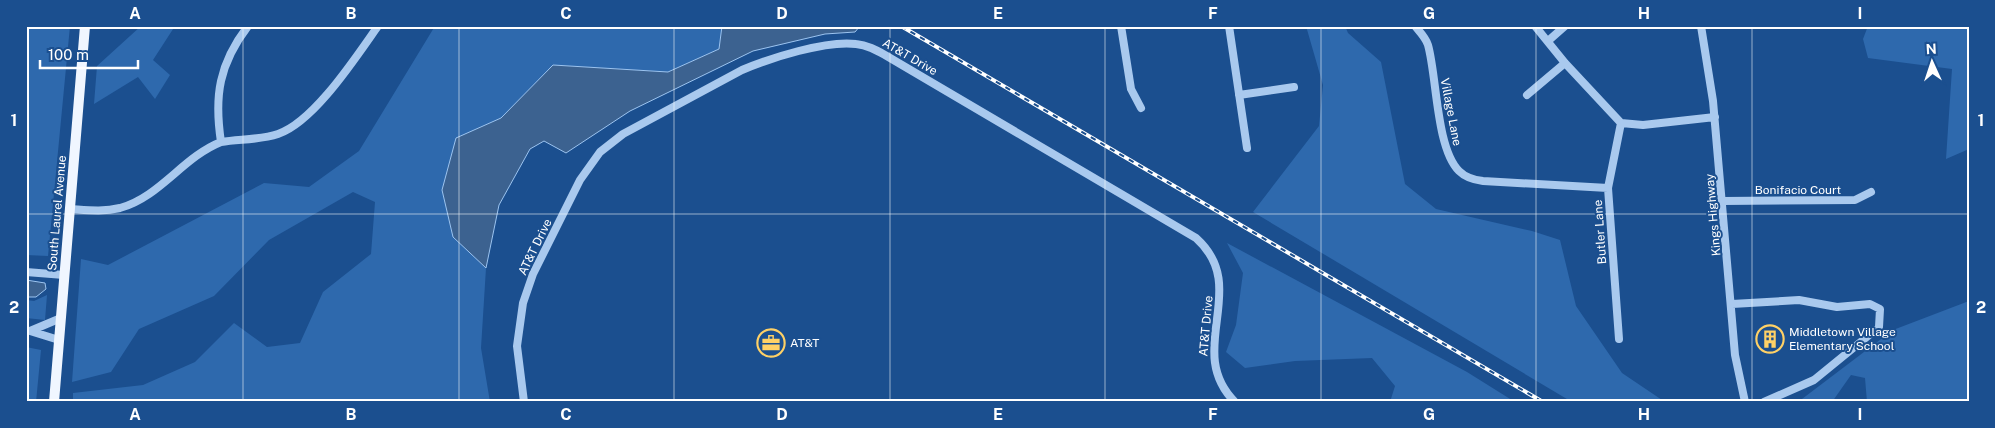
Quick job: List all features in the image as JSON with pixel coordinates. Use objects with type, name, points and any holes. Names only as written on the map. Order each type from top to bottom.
[{"type":"main road","name":"South Laurel Avenue","points":[[54,402],[85,26]]},
{"type":"street","points":[[222,142],[217,108],[219,86],[233,48],[248,26]]},
{"type":"street","points":[[70,209],[107,210],[134,203],[154,191],[196,154],[222,142],[274,135],[299,123],[314,109],[378,26]]},
{"type":"street","points":[[1121,26],[1131,89],[1141,108]]},
{"type":"street","points":[[1228,26],[1247,148]]},
{"type":"street","name":"Village Lane","points":[[1415,26],[1428,45],[1444,140],[1450,158],[1459,171],[1472,179],[1483,182],[1608,188]]},
{"type":"street","points":[[1534,26],[1564,63],[1621,123],[1643,124],[1715,117]]},
{"type":"street","points":[[1548,41],[1565,26]]},
{"type":"street","name":"Kings Highway","points":[[1701,26],[1715,117],[1736,355],[1745,402]]},
{"type":"street","name":"AT&T Drive","points":[[524,402],[518,338],[526,290],[580,180],[600,152],[631,129],[742,70],[758,63],[839,43],[870,47],[885,55],[1196,238],[1212,256],[1219,275],[1220,290],[1214,342],[1214,363],[1223,386],[1235,402]]},
{"type":"street","points":[[1527,95],[1564,63]]},
{"type":"street","points":[[1239,96],[1294,87]]},
{"type":"street","name":"Butler Lane","points":[[1619,339],[1608,188],[1621,123]]},
{"type":"street","name":"Bonifacio Court","points":[[1723,201],[1855,200],[1872,192]]},
{"type":"street","points":[[26,272],[64,275]]},
{"type":"street","points":[[1732,304],[1799,300],[1837,307],[1870,304],[1880,309],[1879,327],[1857,346],[1814,380],[1764,402]]},
{"type":"street","points":[[28,331],[61,318]]},
{"type":"street","points":[[28,331],[59,340]]},
{"type":"shaded area","points":[[26,26],[70,26],[48,256],[26,255]]},
{"type":"shaded area","points":[[141,26],[175,26],[153,60],[170,75],[155,99],[138,77],[94,104],[97,66]]},
{"type":"shaded area","points":[[435,26],[722,26],[719,49],[668,72],[553,65],[501,118],[456,139],[453,237],[486,268],[481,348],[490,402],[73,402],[73,393],[143,385],[195,362],[234,323],[267,347],[300,343],[323,292],[371,254],[375,202],[353,192],[269,240],[214,296],[139,329],[111,372],[72,382],[81,259],[108,265],[264,183],[309,187],[359,151]]},
{"type":"shaded area","points":[[722,26],[860,26],[855,32],[825,34],[753,51],[630,111],[566,153],[544,141],[530,149],[499,205],[486,268],[453,237],[442,190],[456,138],[501,118],[553,65],[668,72],[719,49]]},
{"type":"shaded area","points":[[1306,26],[1345,26],[1348,33],[1381,62],[1405,184],[1436,209],[1532,231],[1560,240],[1576,306],[1622,373],[1665,402],[1572,402],[1253,212],[1319,126],[1323,85]]},
{"type":"shaded area","points":[[1868,26],[1969,26],[1969,149],[1946,159],[1952,69],[1868,58],[1863,39]]},
{"type":"shaded area","points":[[1227,243],[1467,372],[1515,402],[1390,402],[1395,386],[1372,358],[1295,361],[1245,368],[1226,352],[1236,325],[1243,273]]},
{"type":"shaded area","points":[[26,280],[45,283],[46,289],[36,297],[26,297]]},
{"type":"shaded area","points":[[47,295],[45,320],[26,318],[26,300],[34,301]]},
{"type":"shaded area","points":[[1969,301],[1969,402],[1867,402],[1865,378],[1851,375],[1832,402],[1798,402],[1893,330]]},
{"type":"shaded area","points":[[26,347],[41,350],[36,402],[26,402]]},
{"type":"railway","points":[[901,26],[1543,402]]},
{"type":"place","name":"Middletown Village Elementary School","points":[[1770,339]]},
{"type":"place","name":"AT&T","points":[[771,343]]}]
